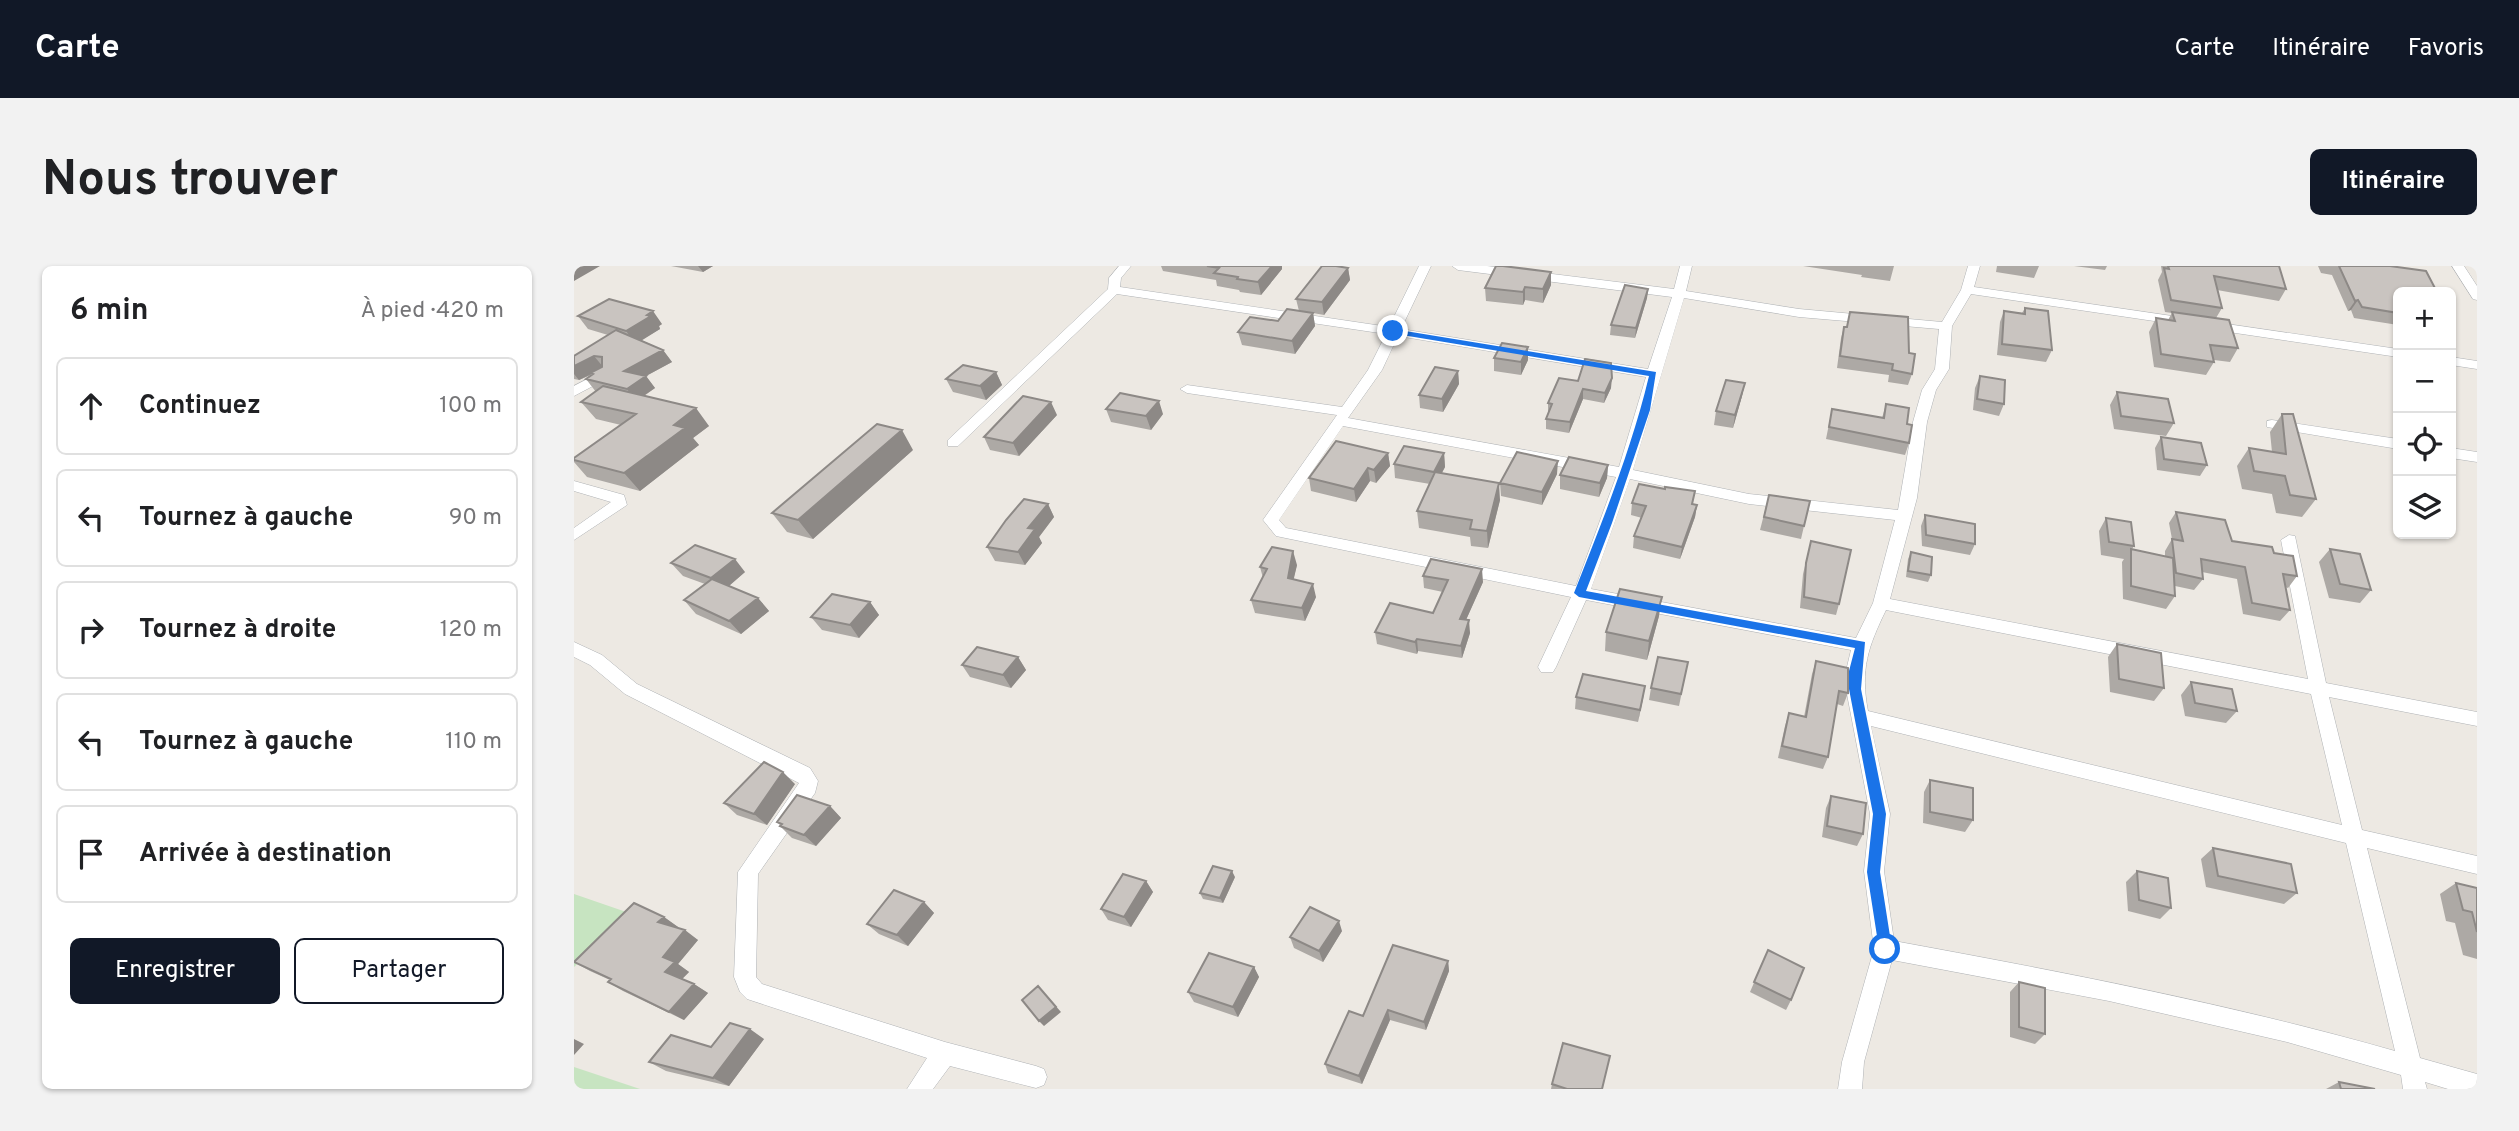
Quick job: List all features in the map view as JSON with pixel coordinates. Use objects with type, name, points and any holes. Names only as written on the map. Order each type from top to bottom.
[{"type":"street","points":[[953,443],[1114,290],[1115,278],[1125,266]]},
{"type":"street","points":[[1425,266],[1376,370],[1271,520],[1282,532],[1579,593],[1861,645]]},
{"type":"street","points":[[1458,266],[1681,294],[1798,313],[1946,326]]},
{"type":"street","points":[[1547,667],[1566,630],[1607,523],[1645,410],[1666,327],[1681,294],[1686,266]]},
{"type":"street","points":[[1850,1089],[1853,1062],[1885,949],[1874,872],[1880,814],[1855,689],[1855,671],[1861,645],[1881,603],[1909,498],[1920,422],[1929,390],[1942,369],[1946,326],[1967,289],[1974,266]]},
{"type":"street","points":[[2458,266],[2477,296]]},
{"type":"street","points":[[1967,289],[2393,352]]},
{"type":"street","points":[[1114,290],[1393,331],[1653,374]]},
{"type":"street","points":[[2456,362],[2477,365]]},
{"type":"street","points":[[574,392],[604,374]]},
{"type":"street","points":[[1187,389],[1343,416],[1467,446],[1623,472],[1749,499],[1903,516]]},
{"type":"street","points":[[2272,424],[2393,443]]},
{"type":"street","points":[[2456,454],[2477,457]]},
{"type":"street","points":[[574,486],[619,499],[618,505],[574,535]]},
{"type":"street","points":[[2289,540],[2319,688],[2381,932],[2416,1089]]},
{"type":"street","points":[[1881,603],[2477,719]]},
{"type":"street","points":[[574,649],[596,660],[631,689],[803,774],[809,781],[808,787],[748,872],[745,977],[755,992],[945,1053],[1036,1077]]},
{"type":"street","points":[[1861,716],[2477,865]]},
{"type":"street","points":[[1885,949],[2109,990],[2287,1031],[2477,1086]]},
{"type":"street","points":[[919,1089],[945,1053]]},
{"type":"green space","points":[[574,894],[632,914],[574,967]]},
{"type":"green space","points":[[574,1067],[640,1089],[574,1089]]},
{"type":"building","points":[[1207,266],[1272,266],[1258,282],[1214,273],[1219,268]]},
{"type":"building","points":[[1322,266],[1348,268],[1322,302],[1296,299]]},
{"type":"building","points":[[1496,266],[1551,272],[1543,289],[1525,287],[1523,292],[1485,288]]},
{"type":"building","points":[[2168,266],[2279,266],[2286,289],[2214,276],[2222,308],[2171,300],[2164,268],[2169,269]]},
{"type":"building","points":[[2339,266],[2390,266],[2426,271],[2434,287],[2393,287],[2393,312],[2362,307],[2358,300],[2355,301]]},
{"type":"building","points":[[1625,285],[1648,289],[1636,328],[1611,325]]},
{"type":"building","points":[[609,299],[653,311],[647,315],[651,316],[626,331],[578,316]]},
{"type":"building","points":[[2025,308],[2048,311],[2052,350],[2002,344],[2004,311],[2025,314]]},
{"type":"building","points":[[1287,309],[1313,313],[1292,341],[1238,332],[1250,317],[1278,321]]},
{"type":"building","points":[[1850,312],[1908,317],[1909,353],[1915,354],[1912,374],[1892,370],[1893,364],[1840,356],[1844,327],[1847,327]]},
{"type":"building","points":[[2172,312],[2229,320],[2238,348],[2210,345],[2214,362],[2161,354],[2156,318],[2175,321]]},
{"type":"building","points":[[616,330],[663,350],[624,371],[646,376],[627,389],[586,379],[593,374],[590,373],[602,367],[602,357],[594,356],[574,366],[574,356]]},
{"type":"building","points":[[1502,343],[1528,347],[1521,362],[1494,358]]},
{"type":"building","points":[[1585,359],[1611,363],[1612,378],[1605,393],[1583,389],[1570,422],[1546,419],[1552,404],[1548,403],[1559,378],[1578,381]]},
{"type":"building","points":[[963,365],[996,372],[980,386],[946,379]]},
{"type":"building","points":[[1435,367],[1458,371],[1442,399],[1419,395]]},
{"type":"building","points":[[1980,376],[2005,380],[2004,404],[1977,399]]},
{"type":"building","points":[[1726,380],[1745,383],[1735,415],[1716,411]]},
{"type":"building","points":[[603,386],[696,408],[674,425],[685,428],[624,473],[574,460],[636,414],[581,402]]},
{"type":"building","points":[[2117,392],[2168,399],[2174,423],[2121,416]]},
{"type":"building","points":[[1120,393],[1159,401],[1146,416],[1106,409]]},
{"type":"building","points":[[1023,396],[1051,402],[1013,443],[984,437]]},
{"type":"building","points":[[1886,404],[1909,408],[1907,424],[1912,425],[1909,443],[1829,427],[1832,409],[1884,418]]},
{"type":"building","points":[[2282,414],[2293,414],[2316,499],[2290,495],[2285,476],[2254,471],[2249,448],[2286,454]]},
{"type":"building","points":[[877,424],[902,430],[798,520],[772,513]]},
{"type":"building","points":[[2161,437],[2201,443],[2207,465],[2164,459]]},
{"type":"building","points":[[1336,441],[1388,453],[1374,470],[1368,468],[1354,489],[1309,478]]},
{"type":"building","points":[[1404,446],[1444,453],[1434,472],[1394,464]]},
{"type":"building","points":[[1517,452],[1558,461],[1542,492],[1500,483]]},
{"type":"building","points":[[1569,457],[1608,465],[1600,483],[1560,475]]},
{"type":"building","points":[[1435,472],[1499,483],[1487,531],[1470,529],[1472,520],[1417,511]]},
{"type":"building","points":[[1639,484],[1695,491],[1692,504],[1697,505],[1682,547],[1634,536],[1646,506],[1632,503]]},
{"type":"building","points":[[1769,495],[1810,501],[1804,526],[1764,517]]},
{"type":"building","points":[[1024,499],[1048,504],[1028,528],[1035,529],[1018,552],[987,547],[1006,520]]},
{"type":"building","points":[[2176,512],[2225,520],[2232,541],[2272,547],[2274,553],[2293,556],[2297,576],[2283,574],[2290,610],[2252,603],[2245,567],[2201,559],[2203,579],[2176,573],[2172,539],[2183,541]]},
{"type":"building","points":[[1925,515],[1975,524],[1975,544],[1926,535]]},
{"type":"building","points":[[2106,518],[2131,522],[2134,546],[2109,542]]},
{"type":"building","points":[[1811,541],[1851,550],[1839,604],[1804,597],[1806,563]]},
{"type":"building","points":[[695,545],[735,559],[711,578],[671,563]]},
{"type":"building","points":[[1272,547],[1293,551],[1288,578],[1313,584],[1302,608],[1251,600],[1267,569],[1260,567]]},
{"type":"building","points":[[2131,549],[2173,558],[2175,596],[2131,586]]},
{"type":"building","points":[[2330,549],[2360,554],[2371,590],[2340,584]]},
{"type":"building","points":[[1911,552],[1932,557],[1931,575],[1908,571]]},
{"type":"building","points":[[1431,559],[1482,569],[1460,619],[1469,620],[1461,646],[1417,639],[1415,642],[1375,632],[1390,603],[1433,613],[1448,580],[1423,576]]},
{"type":"building","points":[[712,579],[758,598],[729,621],[684,600]]},
{"type":"building","points":[[1620,589],[1662,597],[1649,641],[1606,632]]},
{"type":"building","points":[[832,594],[870,602],[850,625],[811,617]]},
{"type":"building","points":[[2117,644],[2161,653],[2164,688],[2119,679]]},
{"type":"building","points":[[977,647],[1018,657],[1003,675],[962,665]]},
{"type":"building","points":[[1658,657],[1688,662],[1681,694],[1651,688]]},
{"type":"building","points":[[1816,661],[1848,668],[1848,693],[1839,691],[1828,757],[1782,746],[1789,713],[1806,717]]},
{"type":"building","points":[[1583,674],[1645,686],[1640,710],[1576,697]]},
{"type":"building","points":[[2191,682],[2232,689],[2237,711],[2195,703]]},
{"type":"building","points":[[764,762],[783,772],[754,814],[724,803]]},
{"type":"building","points":[[1930,780],[1973,788],[1973,820],[1930,812]]},
{"type":"building","points":[[797,795],[830,806],[804,835],[780,826],[782,824],[777,822]]},
{"type":"building","points":[[1831,796],[1866,803],[1863,834],[1827,826]]},
{"type":"building","points":[[2213,848],[2291,864],[2297,893],[2218,876]]},
{"type":"building","points":[[1213,866],[1232,871],[1220,898],[1200,893]]},
{"type":"building","points":[[2137,871],[2168,878],[2171,908],[2139,900]]},
{"type":"building","points":[[1123,874],[1146,881],[1124,917],[1101,909]]},
{"type":"building","points":[[2456,883],[2477,888],[2477,932],[2472,912],[2463,910]]},
{"type":"building","points":[[894,890],[924,902],[897,935],[867,924]]},
{"type":"building","points":[[634,903],[664,917],[658,922],[685,930],[663,957],[675,962],[665,972],[694,984],[669,1012],[608,982],[611,979],[574,962]]},
{"type":"building","points":[[1310,907],[1339,921],[1319,951],[1290,937]]},
{"type":"building","points":[[1393,945],[1448,961],[1424,1022],[1388,1010],[1359,1076],[1325,1064],[1349,1011],[1363,1016]]},
{"type":"building","points":[[1768,950],[1804,968],[1791,1000],[1754,982]]},
{"type":"building","points":[[1209,953],[1254,967],[1233,1007],[1188,992]]},
{"type":"building","points":[[2019,982],[2045,988],[2045,1034],[2019,1027]]},
{"type":"building","points":[[1038,986],[1056,1007],[1039,1021],[1022,1000]]},
{"type":"building","points":[[730,1023],[750,1029],[713,1078],[649,1062],[671,1035],[711,1047]]},
{"type":"building","points":[[1563,1043],[1610,1056],[1602,1089],[1567,1089],[1552,1084]]},
{"type":"building","points":[[2339,1082],[2375,1089],[2341,1089]]},
{"type":"route","points":[[1393,331],[1512,353],[1653,374],[1645,410],[1607,523],[1579,593],[1861,645],[1855,671],[1855,689],[1880,814],[1874,872],[1885,949]]}]
